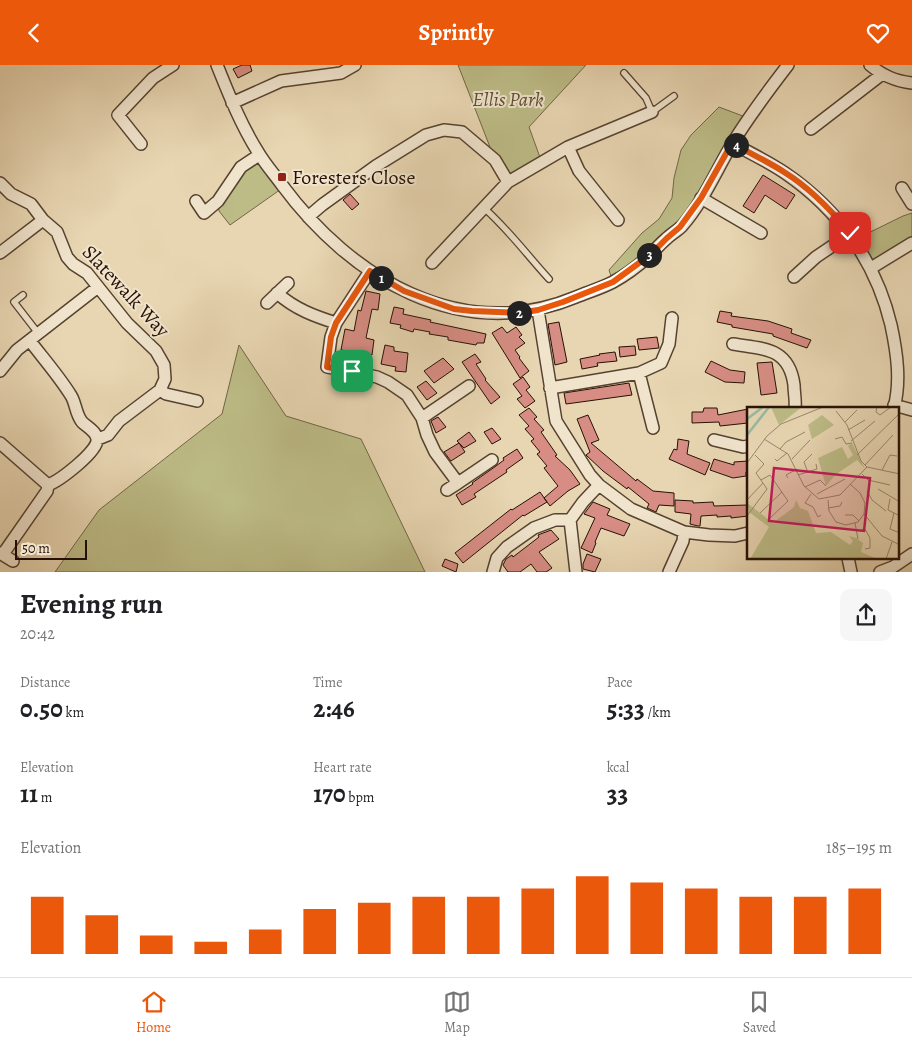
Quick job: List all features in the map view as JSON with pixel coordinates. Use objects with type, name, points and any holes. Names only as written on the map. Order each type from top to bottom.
[{"type":"street","points":[[140,144],[118,115],[153,78],[173,65]]},
{"type":"street","points":[[218,65],[232,103],[259,155],[324,235],[370,271],[404,291],[454,309],[496,313],[519,313],[538,310],[563,302],[613,282],[650,255],[680,227],[701,198],[753,110],[788,65]]},
{"type":"street","points":[[232,103],[282,81],[322,70],[341,73],[355,65]]},
{"type":"street","points":[[870,65],[881,75],[898,81],[912,83]]},
{"type":"street","points":[[811,129],[881,75]]},
{"type":"street","points":[[432,263],[508,182],[568,147],[652,112]]},
{"type":"street","points":[[308,217],[376,166],[426,135],[444,130],[462,132],[494,160],[508,182]]},
{"type":"street","points":[[732,143],[784,172],[803,185],[850,233],[871,268],[887,307],[896,349],[898,384],[894,407]]},
{"type":"street","points":[[568,147],[579,171],[618,220]]},
{"type":"street","points":[[196,201],[204,213],[218,201],[240,167],[259,155]]},
{"type":"street","name":"Slatewalk Way","points":[[0,183],[10,194],[30,205],[56,233],[67,257],[73,265],[86,273],[127,323],[156,351],[164,365],[165,379],[160,391]]},
{"type":"street","points":[[902,188],[912,204]]},
{"type":"street","points":[[701,198],[757,226]]},
{"type":"street","points":[[0,253],[43,220]]},
{"type":"street","points":[[794,277],[816,257],[850,233]]},
{"type":"street","points":[[871,268],[912,243]]},
{"type":"street","points":[[370,271],[336,323],[331,337],[327,371],[365,373],[388,382],[407,395],[422,418],[435,452],[458,483]]},
{"type":"street","points":[[267,303],[288,283]]},
{"type":"street","points":[[0,371],[17,350],[98,287]]},
{"type":"street","points":[[277,293],[294,307],[336,323]]},
{"type":"street","points":[[538,310],[556,421],[590,475],[599,485],[631,509],[684,531],[709,535],[735,536],[747,533]]},
{"type":"street","points":[[550,388],[639,373],[661,363],[669,344],[672,318]]},
{"type":"street","points":[[34,338],[71,395],[76,412],[82,422],[95,433],[98,439],[96,446],[90,454],[56,482],[48,485]]},
{"type":"street","points":[[733,344],[767,349],[782,356],[792,372],[795,407]]},
{"type":"street","points":[[639,373],[653,428]]},
{"type":"street","points":[[422,418],[469,386]]},
{"type":"street","points":[[98,439],[108,435],[119,421],[160,391],[197,401]]},
{"type":"street","points":[[714,440],[743,447],[747,446]]},
{"type":"street","points":[[0,443],[48,485]]},
{"type":"street","points":[[447,490],[492,460]]},
{"type":"street","points":[[13,561],[2,553],[47,491],[48,485]]},
{"type":"street","points":[[576,572],[570,520],[599,485]]},
{"type":"street","points":[[492,572],[498,558],[523,535],[547,521],[570,520]]},
{"type":"street","points":[[669,572],[683,541],[684,531]]},
{"type":"street","points":[[880,572],[893,567],[912,554]]},
{"type":"street","points":[[848,559],[851,572]]},
{"type":"lane","points":[[624,73],[646,98],[652,112],[674,96]]},
{"type":"lane","points":[[484,208],[503,225],[515,242],[549,279]]},
{"type":"lane","points":[[23,295],[14,302],[34,338]]},
{"type":"green space","name":"Ellis Park","points":[[458,65],[586,65],[529,127],[542,163],[508,182],[495,160]]},
{"type":"green space","points":[[719,107],[748,118],[684,222],[613,282],[609,270],[642,233],[659,219],[672,198],[674,178],[681,150],[691,135]]},
{"type":"green space","points":[[259,155],[284,187],[230,225],[219,211],[218,201]]},
{"type":"green space","points":[[912,213],[912,243],[871,268],[854,240]]},
{"type":"green space","points":[[239,345],[286,416],[361,439],[425,572],[55,572],[99,510],[222,414]]},
{"type":"building","points":[[242,65],[250,65],[252,71],[238,78],[233,69]]},
{"type":"building","points":[[763,175],[795,195],[786,209],[765,195],[754,213],[743,206]]},
{"type":"building","points":[[350,194],[359,204],[352,210],[343,200]]},
{"type":"building","points":[[366,291],[380,294],[378,310],[372,309],[366,338],[374,340],[372,355],[341,350],[345,329],[354,331],[358,310],[361,311]]},
{"type":"building","points":[[394,307],[404,309],[403,314],[431,320],[430,322],[486,334],[484,343],[477,343],[476,345],[448,340],[448,337],[429,334],[430,332],[414,329],[413,332],[400,328],[401,325],[390,323]]},
{"type":"building","points":[[720,311],[732,313],[731,316],[768,321],[792,329],[791,333],[811,340],[807,348],[773,336],[773,334],[732,327],[732,325],[717,322]]},
{"type":"building","points":[[559,322],[567,362],[555,365],[548,324]]},
{"type":"building","points":[[502,327],[507,333],[516,327],[522,335],[519,337],[525,343],[515,350],[529,371],[520,378],[492,333]]},
{"type":"building","points":[[657,337],[659,348],[639,350],[637,339]]},
{"type":"building","points":[[385,345],[394,347],[394,351],[408,353],[406,372],[395,371],[396,367],[381,364]]},
{"type":"building","points":[[635,346],[636,355],[620,357],[619,347]]},
{"type":"building","points":[[615,352],[617,361],[597,363],[598,366],[582,369],[580,359]]},
{"type":"building","points":[[475,354],[481,362],[476,364],[485,380],[500,397],[491,404],[462,362]]},
{"type":"building","points":[[443,358],[454,369],[434,383],[424,371]]},
{"type":"building","points":[[711,361],[730,370],[745,372],[744,383],[725,382],[705,372]]},
{"type":"building","points":[[772,362],[777,393],[761,395],[757,363]]},
{"type":"building","points":[[523,377],[530,387],[526,390],[535,401],[525,408],[517,399],[522,396],[513,384]]},
{"type":"building","points":[[426,381],[437,393],[427,400],[417,387]]},
{"type":"building","points":[[629,383],[632,395],[566,404],[564,393]]},
{"type":"building","points":[[529,408],[537,417],[534,419],[544,430],[541,432],[557,455],[555,456],[570,470],[580,484],[550,506],[544,498],[558,486],[544,468],[547,466],[537,454],[540,452],[531,441],[534,439],[525,429],[529,426],[519,415]]},
{"type":"building","points":[[704,408],[717,408],[718,415],[747,409],[747,423],[720,426],[719,422],[692,423],[692,412],[703,412]]},
{"type":"building","points":[[588,415],[599,440],[591,443],[636,481],[637,479],[653,491],[674,493],[674,506],[659,505],[656,512],[647,508],[649,504],[628,487],[627,489],[603,471],[586,455],[590,452],[577,419]]},
{"type":"building","points":[[438,417],[446,427],[436,433],[431,421]]},
{"type":"building","points":[[492,428],[501,439],[492,444],[484,432]]},
{"type":"building","points":[[469,432],[476,441],[464,448],[457,441]]},
{"type":"building","points":[[678,439],[689,441],[687,454],[710,463],[705,475],[669,459],[674,449],[677,450]]},
{"type":"building","points":[[459,443],[465,452],[451,461],[444,452]]},
{"type":"building","points":[[517,449],[523,458],[506,470],[507,472],[474,494],[476,497],[462,505],[456,495]]},
{"type":"building","points":[[714,459],[734,465],[734,462],[747,461],[746,476],[733,478],[710,470]]},
{"type":"building","points":[[540,492],[547,502],[523,515],[463,563],[455,553],[511,509]]},
{"type":"building","points":[[675,500],[693,501],[693,503],[713,502],[714,506],[747,505],[747,516],[731,518],[731,516],[717,517],[717,515],[701,516],[700,526],[690,524],[691,514],[675,512]]},
{"type":"building","points":[[593,502],[610,509],[607,515],[630,524],[624,536],[601,528],[592,553],[581,548],[595,518],[584,514]]},
{"type":"building","points":[[551,530],[559,539],[539,552],[552,568],[546,572],[537,572],[531,564],[520,572],[508,572],[503,565],[506,559],[512,555],[513,557],[539,537],[538,535]]},
{"type":"building","points":[[587,554],[601,559],[595,572],[583,569]]},
{"type":"building","points":[[445,559],[458,564],[456,572],[442,566]]},
{"type":"place","name":"Foresters Close","points":[[282,177]]},
{"type":"route","points":[[352,371],[327,367],[331,337],[336,323],[370,271],[404,291],[454,309],[519,313],[538,310],[563,302],[613,282],[650,255],[680,227],[701,198],[732,143],[784,172],[803,185],[850,233]]}]
